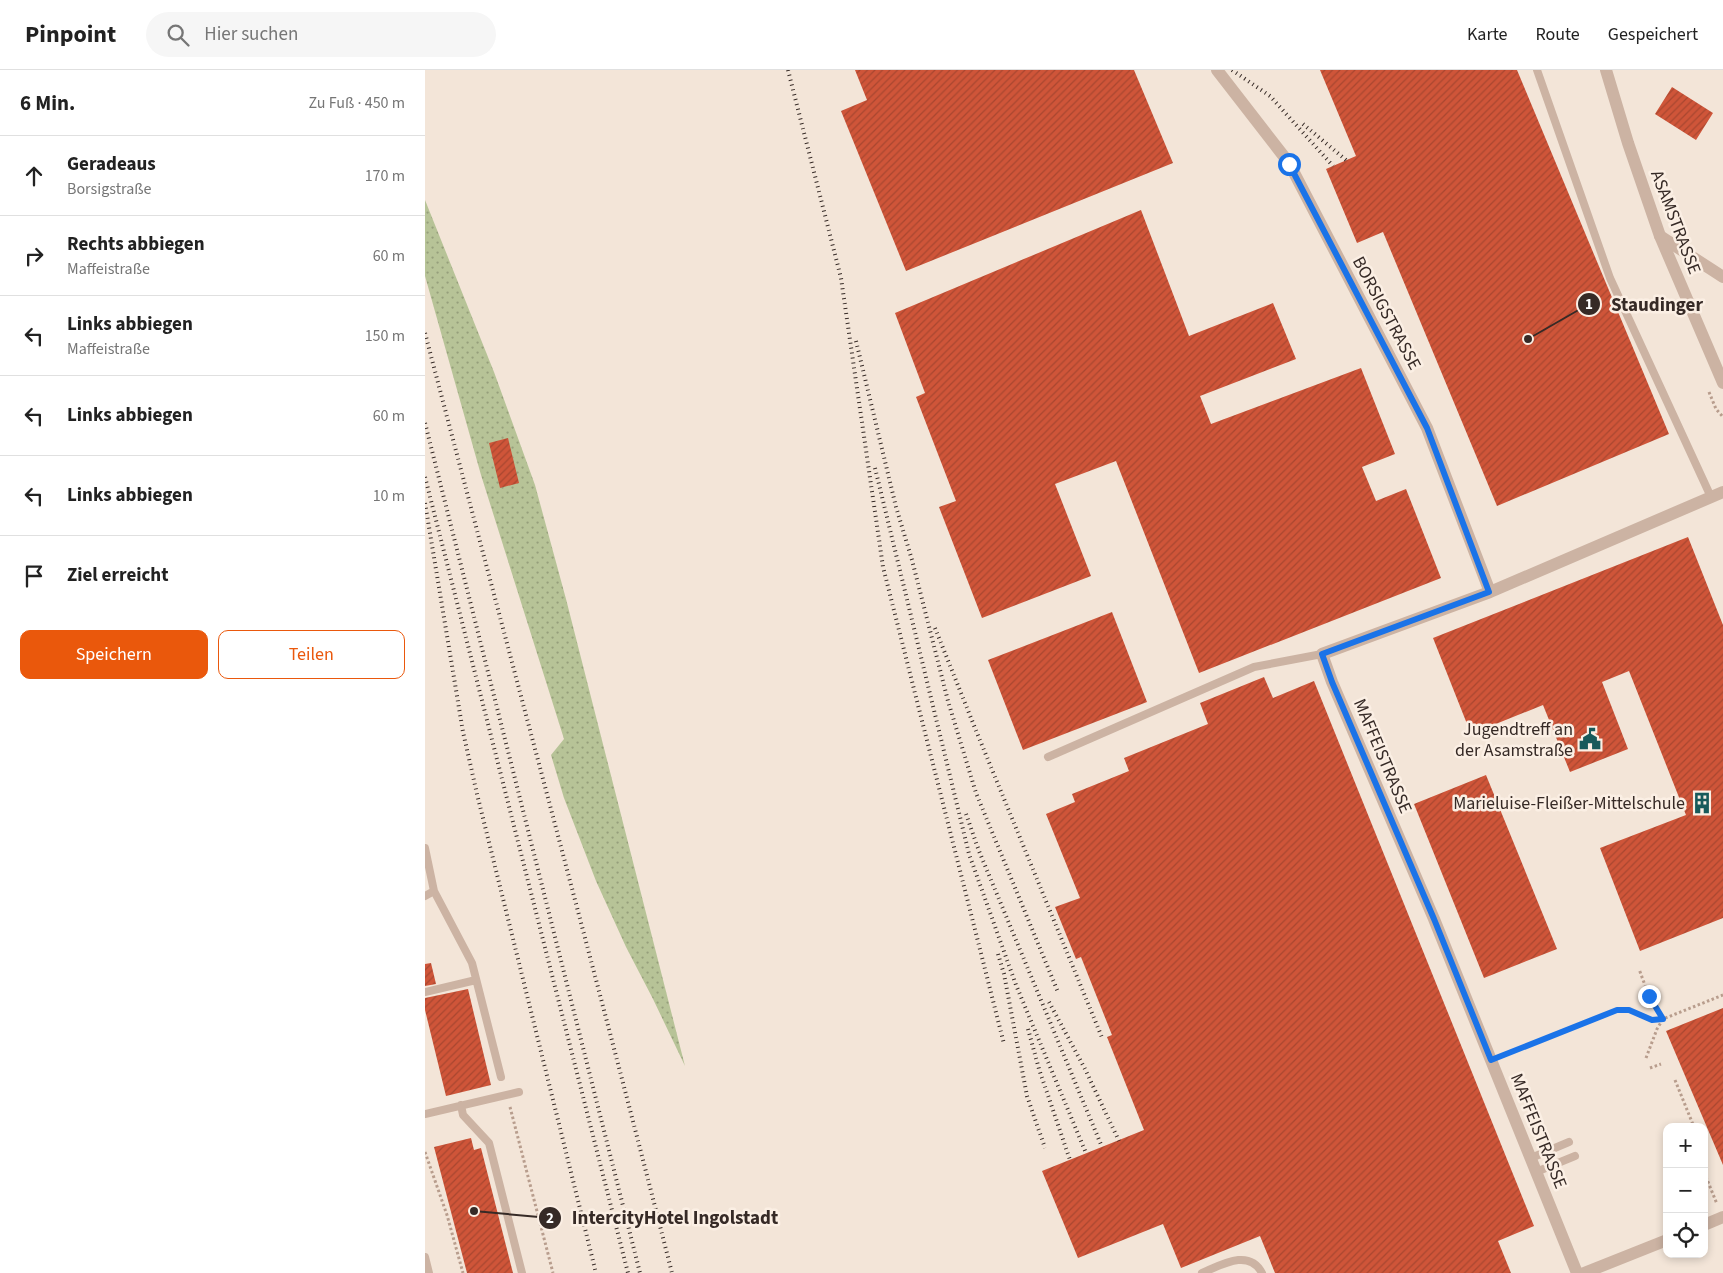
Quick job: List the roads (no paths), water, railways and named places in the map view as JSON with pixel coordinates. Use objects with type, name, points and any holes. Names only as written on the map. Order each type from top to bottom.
[{"type":"street","name":"BORSIGSTRASSE","points":[[1217,70],[1289,164],[1427,428],[1489,592]]},
{"type":"street","name":"ASAMSTRASSE","points":[[1606,70],[1628,143],[1660,236],[1723,383]]},
{"type":"street","points":[[1660,236],[1723,277]]},
{"type":"street","points":[[1322,654],[1489,592],[1717,494]]},
{"type":"street","name":"MAFFEISTRASSE","points":[[1322,654],[1336,691],[1434,919],[1577,1273]]},
{"type":"street","points":[[1708,1223],[1722,1217]]},
{"type":"street","points":[[1584,1273],[1663,1242]]},
{"type":"lane","points":[[1537,70],[1610,278],[1717,494]]},
{"type":"lane","points":[[1048,757],[1254,667],[1322,654]]},
{"type":"lane","points":[[425,848],[434,891],[473,963],[501,1077]]},
{"type":"lane","points":[[425,896],[434,891]]},
{"type":"lane","points":[[425,992],[476,980]]},
{"type":"lane","points":[[425,1114],[519,1092]]},
{"type":"lane","points":[[461,1105],[463,1115],[489,1143],[521,1273]]},
{"type":"lane","points":[[1531,1158],[1569,1142]]},
{"type":"lane","points":[[1537,1172],[1575,1156]]},
{"type":"lane","points":[[425,1258],[429,1273]]},
{"type":"lane","points":[[1202,1273],[1233,1260],[1243,1259],[1253,1262],[1262,1273]]},
{"type":"railway","points":[[788,70],[841,278],[883,567],[1004,1044]]},
{"type":"railway","points":[[1232,70],[1270,96],[1333,166]]},
{"type":"railway","points":[[1303,124],[1346,160]]},
{"type":"railway","points":[[425,333],[672,1273]]},
{"type":"railway","points":[[856,341],[896,507],[912,560],[948,701],[976,793],[1058,992]]},
{"type":"railway","points":[[425,423],[640,1273]]},
{"type":"railway","points":[[875,468],[969,854],[1016,985],[1086,1153]]},
{"type":"railway","points":[[425,477],[628,1273]]},
{"type":"railway","points":[[425,503],[463,732],[596,1273]]},
{"type":"railway","points":[[935,628],[1103,1040]]},
{"type":"railway","points":[[966,814],[979,851],[1102,1147]]},
{"type":"railway","points":[[998,954],[1004,974],[1027,1096],[1045,1148]]},
{"type":"railway","points":[[1049,1002],[1084,1067],[1119,1141]]},
{"type":"railway","points":[[1028,1029],[1039,1069],[1070,1160]]},
{"type":"place","name":"Staudinger","points":[[1528,339]]},
{"type":"place","name":"Jugendtreff an der Asamstraße","points":[[1590,739]]},
{"type":"place","name":"Marieluise-Fleißer-Mittelschule","points":[[1702,803]]},
{"type":"place","name":"IntercityHotel Ingolstadt","points":[[474,1211]]}]
